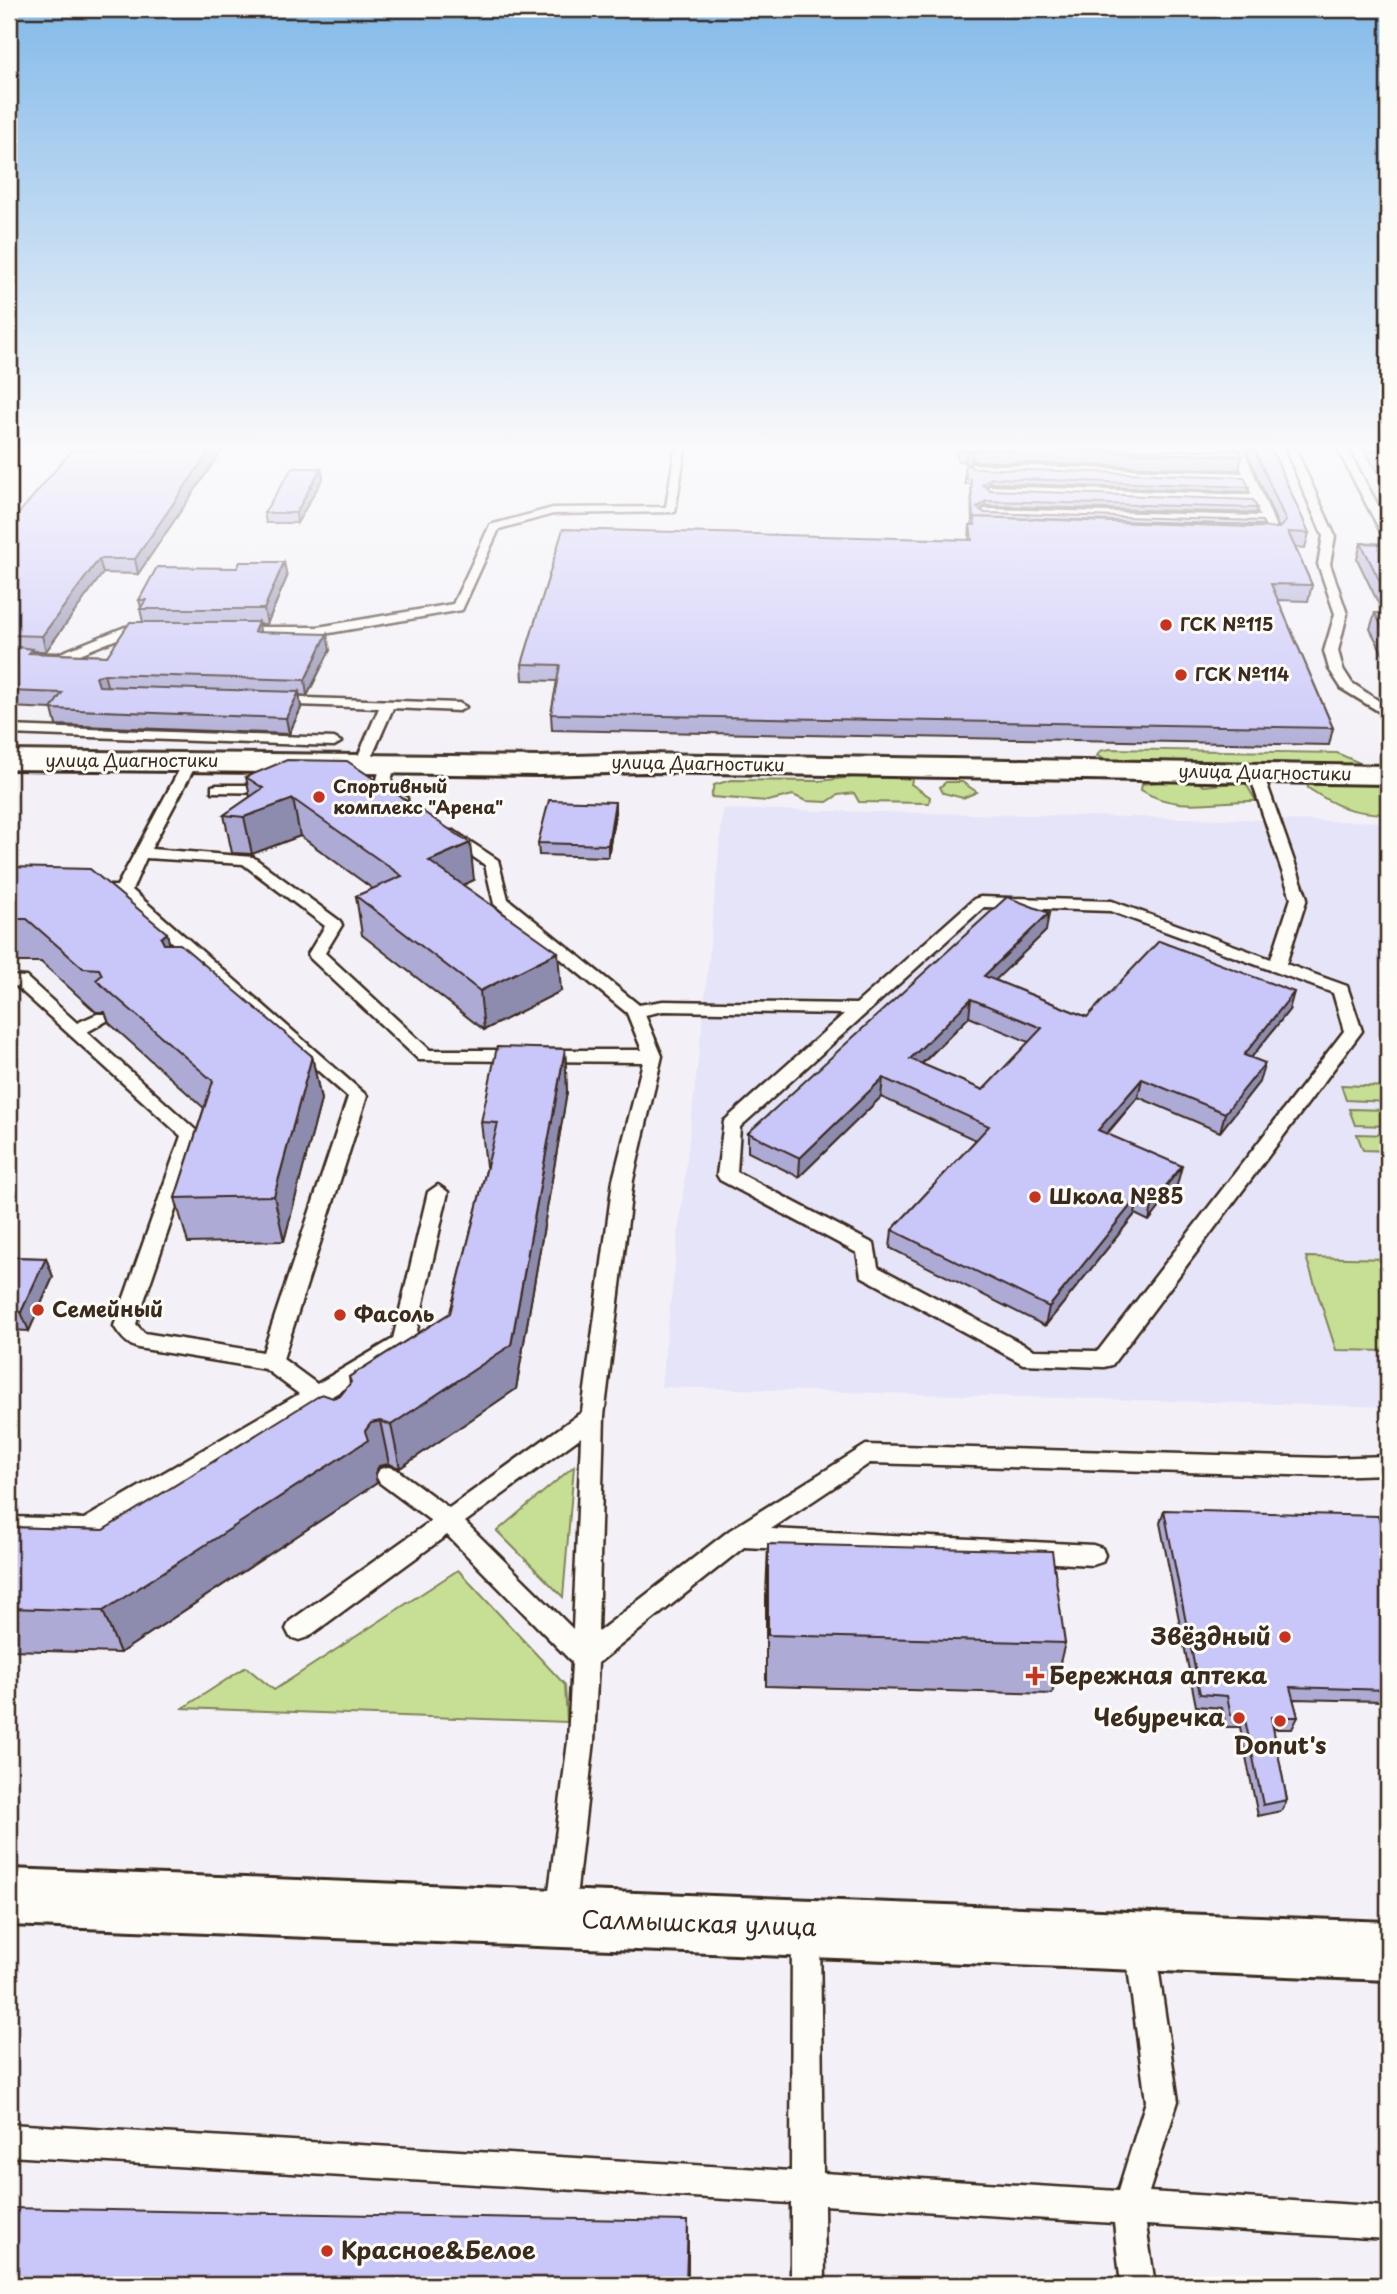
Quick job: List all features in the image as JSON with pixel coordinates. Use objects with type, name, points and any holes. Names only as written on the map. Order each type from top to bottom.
[{"type":"street","name":"улица Диагностики","points":[[20,760],[191,761],[375,775],[562,763],[1388,775]]},
{"type":"street","name":"Салмышская улица","points":[[11,1904],[559,1918],[1388,1951]]},
{"type":"lane","points":[[222,631],[318,631],[458,607],[480,557]]},
{"type":"lane","points":[[1326,557],[1325,564],[1341,614],[1331,651],[1336,668],[1347,686],[1388,713]]},
{"type":"lane","points":[[9,657],[60,658],[125,631],[167,631]]},
{"type":"lane","points":[[262,700],[459,707]]},
{"type":"lane","points":[[388,704],[375,775],[415,810]]},
{"type":"lane","points":[[9,730],[334,742]]},
{"type":"lane","points":[[20,760],[49,732]]},
{"type":"lane","points":[[123,891],[191,761]]},
{"type":"lane","points":[[1256,773],[1299,898],[1277,967]]},
{"type":"lane","points":[[217,789],[286,788]]},
{"type":"lane","points":[[437,825],[492,863],[500,901],[635,1012],[653,1056],[623,1180],[593,1416],[580,1741],[559,1918]]},
{"type":"lane","points":[[141,853],[247,860],[334,925],[316,954],[425,1056],[653,1056]]},
{"type":"lane","points":[[72,891],[123,891],[358,1096],[271,1362]]},
{"type":"lane","points":[[980,902],[1112,906],[1277,967],[1341,990],[1353,1031],[1104,1359],[1031,1358],[868,1271],[867,1249],[727,1175],[731,1125],[980,902]]},
{"type":"lane","points":[[192,976],[212,967]]},
{"type":"lane","points":[[9,981],[20,981],[191,1135],[125,1326],[138,1340],[271,1362],[316,1395],[347,1425],[342,1431]]},
{"type":"lane","points":[[635,1012],[663,1006],[861,1009]]},
{"type":"lane","points":[[75,1030],[103,1018]]},
{"type":"lane","points":[[9,1527],[87,1529],[403,1344],[438,1192]]},
{"type":"lane","points":[[299,1629],[593,1416]]},
{"type":"lane","points":[[585,1658],[739,1537],[866,1454],[1326,1466],[1388,1465]]},
{"type":"lane","points":[[388,1476],[449,1521],[585,1658]]},
{"type":"lane","points":[[739,1537],[1093,1555]]},
{"type":"lane","points":[[806,1928],[808,2285]]},
{"type":"lane","points":[[1138,2285],[1128,2209],[1162,2101],[1140,1941]]},
{"type":"lane","points":[[9,2140],[1388,2223]]},
{"type":"shaded area","name":"Школа №85","points":[[723,809],[1388,822],[1388,1407],[661,1387],[704,1007]]},
{"type":"green space","points":[[1100,751],[1337,753],[1360,763],[1356,767],[1275,762],[1240,765],[1211,761],[1109,761],[1097,756]]},
{"type":"green space","points":[[870,775],[913,776],[911,784],[930,797],[929,803],[859,802],[854,793],[838,795],[827,802],[806,801],[793,795],[768,801],[711,797],[714,785],[731,780],[820,781]]},
{"type":"green space","points":[[1191,778],[1204,786],[1245,782],[1256,801],[1182,803],[1154,797],[1141,790],[1142,784]]},
{"type":"green space","points":[[1321,779],[1388,782],[1388,814],[1346,808],[1308,788],[1307,782]]},
{"type":"green space","points":[[946,782],[962,782],[977,792],[963,798],[943,793],[940,787]]},
{"type":"green space","points":[[1341,1085],[1387,1087],[1388,1102],[1346,1100]]},
{"type":"green space","points":[[1349,1109],[1388,1110],[1388,1126],[1355,1125]]},
{"type":"green space","points":[[1357,1134],[1388,1135],[1388,1151],[1363,1150]]},
{"type":"green space","points":[[1306,1257],[1388,1259],[1388,1351],[1336,1350]]},
{"type":"green space","points":[[574,1466],[563,1597],[497,1531]]},
{"type":"green space","points":[[458,1570],[565,1685],[567,1722],[183,1708],[246,1667],[274,1690]]},
{"type":"building","points":[[9,557],[136,557],[99,559],[42,636],[9,635]]},
{"type":"building","points":[[554,557],[1299,557],[1312,585],[1271,584],[1333,728],[551,714],[560,665],[522,664]]},
{"type":"building","points":[[1368,557],[1388,557],[1388,598]]},
{"type":"building","points":[[240,562],[284,562],[264,609],[140,609],[146,600],[139,600],[157,567],[237,568]]},
{"type":"building","points":[[1375,613],[1388,613],[1388,639]]},
{"type":"building","points":[[130,622],[258,622],[254,632],[327,634],[305,680],[104,674],[96,677],[99,686],[299,692],[286,718],[51,709],[62,693],[9,691],[9,646],[33,649],[29,653],[107,656]]},
{"type":"building","points":[[287,760],[347,761],[470,843],[429,861],[558,952],[480,991],[356,896],[402,876],[293,799],[244,817],[224,815],[263,788],[246,777]]},
{"type":"building","points":[[549,800],[615,802],[608,845],[538,843]]},
{"type":"building","points":[[9,867],[90,869],[167,933],[161,938],[164,944],[180,944],[312,1056],[274,1196],[175,1198],[213,1081],[96,980],[102,975],[99,969],[83,968],[27,919],[9,919]]},
{"type":"building","points":[[1007,897],[1049,913],[984,976],[1087,1017],[1159,941],[1294,992],[1244,1055],[1265,1063],[1225,1113],[1142,1079],[1098,1130],[1182,1166],[1153,1202],[1139,1195],[1049,1307],[892,1230],[989,1126],[883,1078],[800,1158],[748,1133]],"holes":[[[971,999],[1042,1028],[983,1090],[910,1059]]]},
{"type":"building","points":[[497,1047],[565,1049],[511,1345],[391,1425],[380,1421],[371,1423],[365,1431],[368,1440],[103,1611],[9,1608],[9,1527],[103,1530],[322,1394],[333,1398],[341,1395],[351,1382],[349,1377],[450,1313],[498,1123],[481,1122]]},
{"type":"building","points":[[9,1257],[46,1258],[21,1312],[9,1312]]},
{"type":"building","name":"Звёздный","points":[[1164,1510],[1378,1516],[1388,1548],[1388,1690],[1290,1687],[1298,1717],[1271,1717],[1287,1800],[1263,1805],[1244,1715],[1231,1715],[1227,1696],[1200,1694]]},
{"type":"building","points":[[768,1544],[1052,1551],[1065,1643],[768,1635]]},
{"type":"building","points":[[9,2208],[688,2221],[686,2285],[9,2285]]},
{"type":"place","name":"ГСК №115","points":[[1166,625]]},
{"type":"place","name":"ГСК №114","points":[[1181,675]]},
{"type":"place","name":"Спортивный комплекс \"Арена\"","points":[[319,797]]},
{"type":"place","name":"Школа №85","points":[[1035,1197]]},
{"type":"place","name":"Семейный","points":[[38,1310]]},
{"type":"place","name":"Фасоль","points":[[340,1315]]},
{"type":"place","name":"Звёздный","points":[[1285,1637]]},
{"type":"place","name":"Бережная аптека","points":[[1035,1676]]},
{"type":"place","name":"Чебуречка","points":[[1239,1718]]},
{"type":"place","name":"Donut's","points":[[1280,1721]]},
{"type":"place","name":"Красное&Белое","points":[[327,2251]]}]
